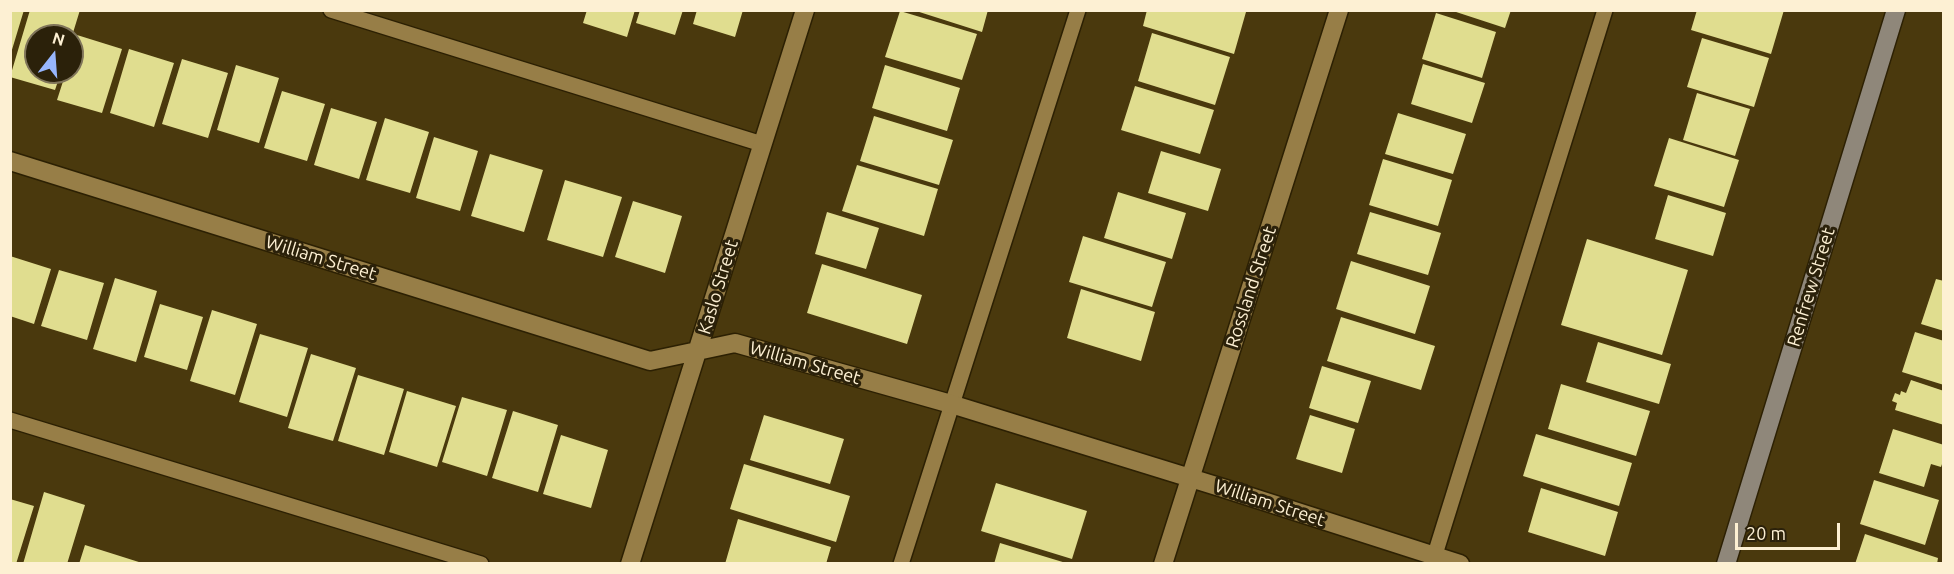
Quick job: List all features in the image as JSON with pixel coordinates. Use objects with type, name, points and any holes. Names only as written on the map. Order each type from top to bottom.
[{"type":"street","name":"Kaslo Street","points":[[630,564],[805,10]]},
{"type":"street","name":"Rossland Street","points":[[1163,564],[1339,10]]},
{"type":"street","name":"Renfrew Street","points":[[1726,564],[1896,10]]},
{"type":"street","name":"William Street","points":[[10,161],[650,361],[735,343],[951,404],[1190,478],[1433,560],[1460,564]]},
{"type":"lane","points":[[332,10],[762,144]]},
{"type":"lane","points":[[901,564],[1078,10]]},
{"type":"lane","points":[[1433,560],[1605,10]]},
{"type":"lane","points":[[10,420],[481,564]]},
{"type":"building","points":[[10,10],[24,10],[11,53],[10,53]]},
{"type":"building","points":[[30,10],[80,10],[76,24],[26,24]]},
{"type":"building","points":[[587,10],[635,10],[627,37],[583,23]]},
{"type":"building","points":[[640,10],[683,10],[675,35],[636,23]]},
{"type":"building","points":[[697,10],[743,10],[735,37],[693,24]]},
{"type":"building","points":[[913,10],[988,10],[982,32]]},
{"type":"building","points":[[1147,10],[1242,10],[1246,12],[1234,54],[1143,26]]},
{"type":"building","points":[[1450,10],[1511,10],[1505,28]]},
{"type":"building","points":[[1697,10],[1784,10],[1771,54],[1691,30]]},
{"type":"building","points":[[900,11],[977,34],[962,80],[885,57]]},
{"type":"building","points":[[1436,13],[1496,32],[1482,78],[1422,59]]},
{"type":"building","points":[[24,30],[24,81],[10,77]]},
{"type":"building","points":[[1152,33],[1230,57],[1215,105],[1138,81]]},
{"type":"building","points":[[84,37],[122,49],[102,113],[57,100],[62,84],[84,84]]},
{"type":"building","points":[[1702,38],[1769,58],[1754,107],[1687,87]]},
{"type":"building","points":[[129,49],[174,63],[154,127],[110,113]]},
{"type":"building","points":[[182,59],[228,73],[208,138],[162,124]]},
{"type":"building","points":[[1423,64],[1485,83],[1472,123],[1411,104]]},
{"type":"building","points":[[236,65],[279,78],[259,143],[217,130]]},
{"type":"building","points":[[885,65],[960,88],[947,131],[872,108]]},
{"type":"building","points":[[34,84],[57,84],[55,90]]},
{"type":"building","points":[[1135,86],[1214,110],[1200,154],[1121,130]]},
{"type":"building","points":[[282,91],[325,104],[307,161],[264,148]]},
{"type":"building","points":[[1697,93],[1750,109],[1735,156],[1683,140]]},
{"type":"building","points":[[331,108],[377,122],[359,179],[314,165]]},
{"type":"building","points":[[1398,113],[1466,134],[1453,174],[1385,154]]},
{"type":"building","points":[[874,116],[953,140],[939,185],[860,161]]},
{"type":"building","points":[[385,118],[429,132],[410,193],[366,180]]},
{"type":"building","points":[[434,137],[478,151],[460,211],[416,198]]},
{"type":"building","points":[[1669,138],[1739,160],[1724,207],[1654,186]]},
{"type":"building","points":[[1161,151],[1221,169],[1208,211],[1148,193]]},
{"type":"building","points":[[490,154],[543,170],[524,232],[471,216]]},
{"type":"building","points":[[1383,159],[1452,180],[1438,226],[1369,205]]},
{"type":"building","points":[[857,165],[938,189],[924,236],[842,211]]},
{"type":"building","points":[[565,180],[622,197],[603,257],[547,240]]},
{"type":"building","points":[[1118,192],[1186,213],[1172,259],[1104,238]]},
{"type":"building","points":[[1668,195],[1726,213],[1713,256],[1655,239]]},
{"type":"building","points":[[633,201],[682,216],[665,273],[615,257]]},
{"type":"building","points":[[827,212],[879,228],[866,269],[815,254]]},
{"type":"building","points":[[1370,212],[1441,233],[1428,275],[1357,254]]},
{"type":"building","points":[[1083,236],[1166,262],[1152,307],[1069,282]]},
{"type":"building","points":[[1587,239],[1688,270],[1662,355],[1561,325]]},
{"type":"building","points":[[10,256],[51,269],[34,324],[10,316]]},
{"type":"building","points":[[1351,261],[1430,286],[1415,334],[1336,309]]},
{"type":"building","points":[[822,264],[922,295],[907,344],[807,313]]},
{"type":"building","points":[[59,270],[104,283],[87,340],[41,326]]},
{"type":"building","points":[[115,278],[157,291],[136,362],[93,349]]},
{"type":"building","points":[[1936,279],[1944,281],[1944,331],[1921,324]]},
{"type":"building","points":[[1081,289],[1155,312],[1141,361],[1067,338]]},
{"type":"building","points":[[160,304],[203,317],[187,370],[144,357]]},
{"type":"building","points":[[212,310],[257,324],[235,395],[190,381]]},
{"type":"building","points":[[1341,317],[1435,346],[1421,390],[1327,361]]},
{"type":"building","points":[[1915,332],[1944,341],[1944,385],[1902,372]]},
{"type":"building","points":[[260,334],[308,348],[287,417],[239,402]]},
{"type":"building","points":[[1598,342],[1671,364],[1659,404],[1586,382]]},
{"type":"building","points":[[311,354],[356,368],[333,441],[288,428]]},
{"type":"building","points":[[1322,366],[1371,381],[1358,423],[1309,408]]},
{"type":"building","points":[[358,375],[404,389],[384,455],[338,441]]},
{"type":"building","points":[[1911,380],[1944,391],[1944,425],[1895,410],[1897,403],[1892,401],[1895,393],[1900,395],[1901,391],[1906,393]]},
{"type":"building","points":[[1561,384],[1650,411],[1636,456],[1548,429]]},
{"type":"building","points":[[407,391],[456,406],[437,467],[389,452]]},
{"type":"building","points":[[462,397],[507,410],[487,476],[442,462]]},
{"type":"building","points":[[513,411],[558,425],[538,492],[492,478]]},
{"type":"building","points":[[764,415],[844,439],[830,484],[750,460]]},
{"type":"building","points":[[1310,415],[1355,429],[1342,473],[1296,459]]},
{"type":"building","points":[[1893,429],[1944,445],[1941,467],[1931,464],[1924,487],[1879,473]]},
{"type":"building","points":[[1536,434],[1632,463],[1619,506],[1523,476]]},
{"type":"building","points":[[561,435],[608,450],[591,508],[543,494]]},
{"type":"building","points":[[744,464],[850,496],[836,542],[730,509]]},
{"type":"building","points":[[1874,480],[1939,500],[1925,545],[1860,524]]},
{"type":"building","points":[[996,483],[1087,511],[1072,559],[981,531]]},
{"type":"building","points":[[1541,488],[1618,512],[1605,556],[1528,532]]},
{"type":"building","points":[[44,492],[85,505],[67,564],[23,564]]},
{"type":"building","points":[[10,499],[34,506],[16,564],[10,564]]},
{"type":"building","points":[[738,519],[831,547],[826,564],[725,564]]},
{"type":"building","points":[[1865,534],[1938,558],[1937,564],[1855,564]]},
{"type":"building","points":[[1000,543],[1066,563],[1066,564],[994,564]]},
{"type":"building","points":[[85,545],[142,563],[142,564],[79,564]]}]
